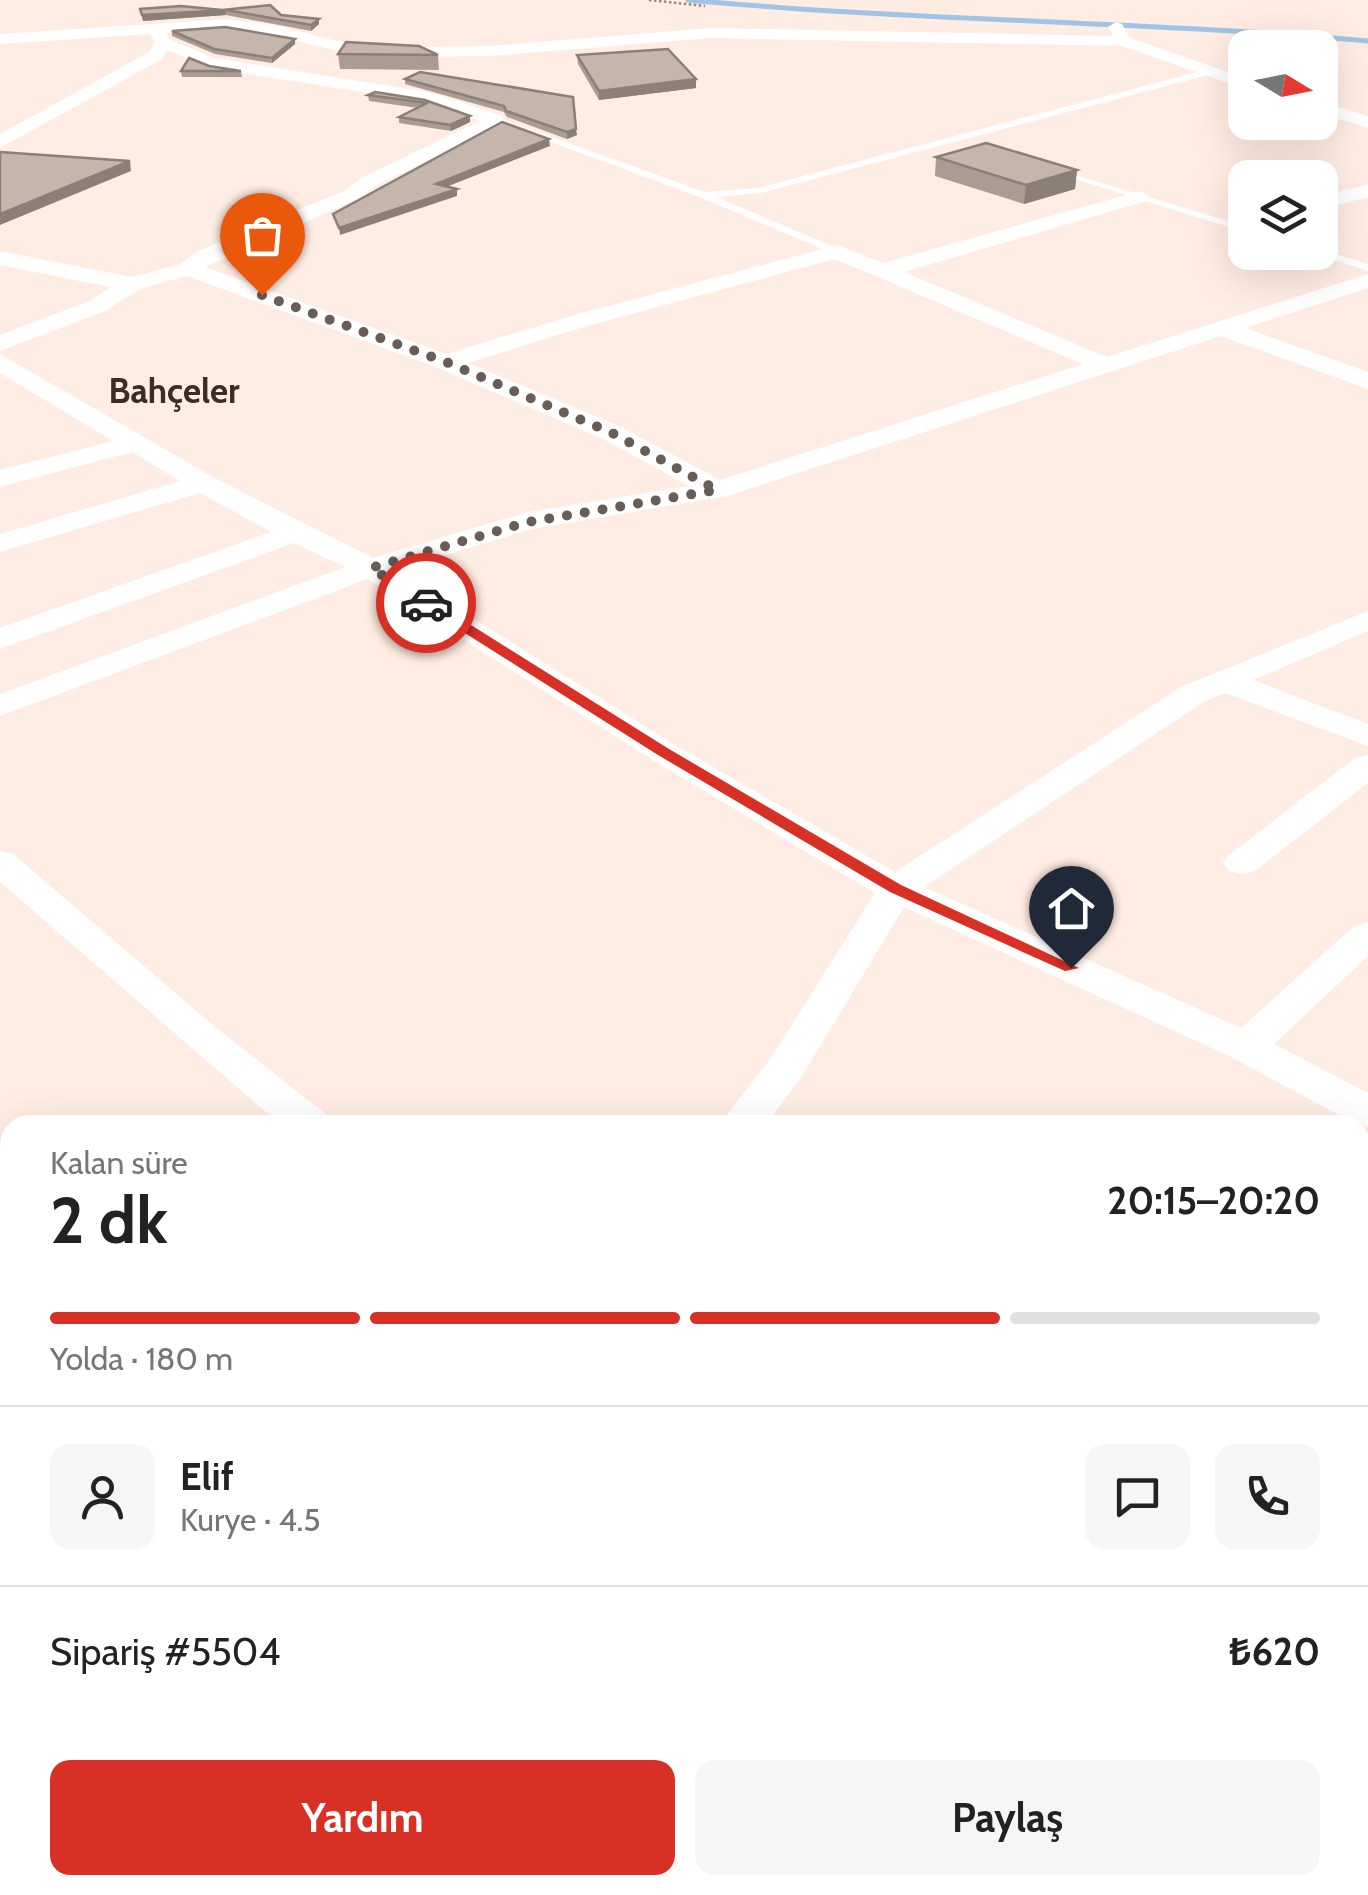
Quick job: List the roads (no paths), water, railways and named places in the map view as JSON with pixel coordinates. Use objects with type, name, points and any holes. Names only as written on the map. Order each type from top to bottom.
[{"type":"street","points":[[0,38],[159,35],[226,24],[274,30],[348,49],[491,50],[711,33],[1120,34],[1228,78]]},
{"type":"street","points":[[159,35],[210,63],[429,97],[496,120]]},
{"type":"street","points":[[0,142],[156,55],[159,35]]},
{"type":"street","points":[[400,92],[491,50]]},
{"type":"street","points":[[1338,113],[1368,122]]},
{"type":"street","points":[[0,344],[97,306],[132,284],[188,269],[206,256],[351,195],[368,182],[496,120]]},
{"type":"street","points":[[1338,199],[1368,190]]},
{"type":"street","points":[[885,270],[1140,197]]},
{"type":"street","points":[[446,362],[579,320],[837,252],[1106,365]]},
{"type":"street","points":[[0,258],[132,284]]},
{"type":"street","points":[[188,269],[446,362],[612,433],[717,490]]},
{"type":"street","points":[[0,706],[371,568],[528,522],[717,490],[1368,281]]},
{"type":"street","points":[[1226,329],[1368,382]]},
{"type":"street","points":[[0,362],[203,483],[295,533],[371,568],[664,752],[896,889],[1246,1047],[1368,1112]]},
{"type":"street","points":[[0,479],[135,442]]},
{"type":"street","points":[[0,543],[203,483]]},
{"type":"street","points":[[0,639],[295,533]]},
{"type":"street","points":[[754,1115],[896,889],[1193,694],[1368,620]]},
{"type":"street","points":[[1225,681],[1368,736]]},
{"type":"street","points":[[1242,863],[1368,766]]},
{"type":"street","points":[[0,862],[298,1115]]},
{"type":"street","points":[[1246,1047],[1368,934]]},
{"type":"lane","points":[[704,195],[758,191],[1209,72]]},
{"type":"lane","points":[[496,120],[704,195],[837,252]]},
{"type":"lane","points":[[956,138],[974,144]]},
{"type":"lane","points":[[1048,168],[1228,223]]},
{"type":"lane","points":[[1338,258],[1368,268]]},
{"type":"waterway","points":[[688,0],[1368,41]]},
{"type":"district","name":"Bahçeler","points":[[174,390]]}]
